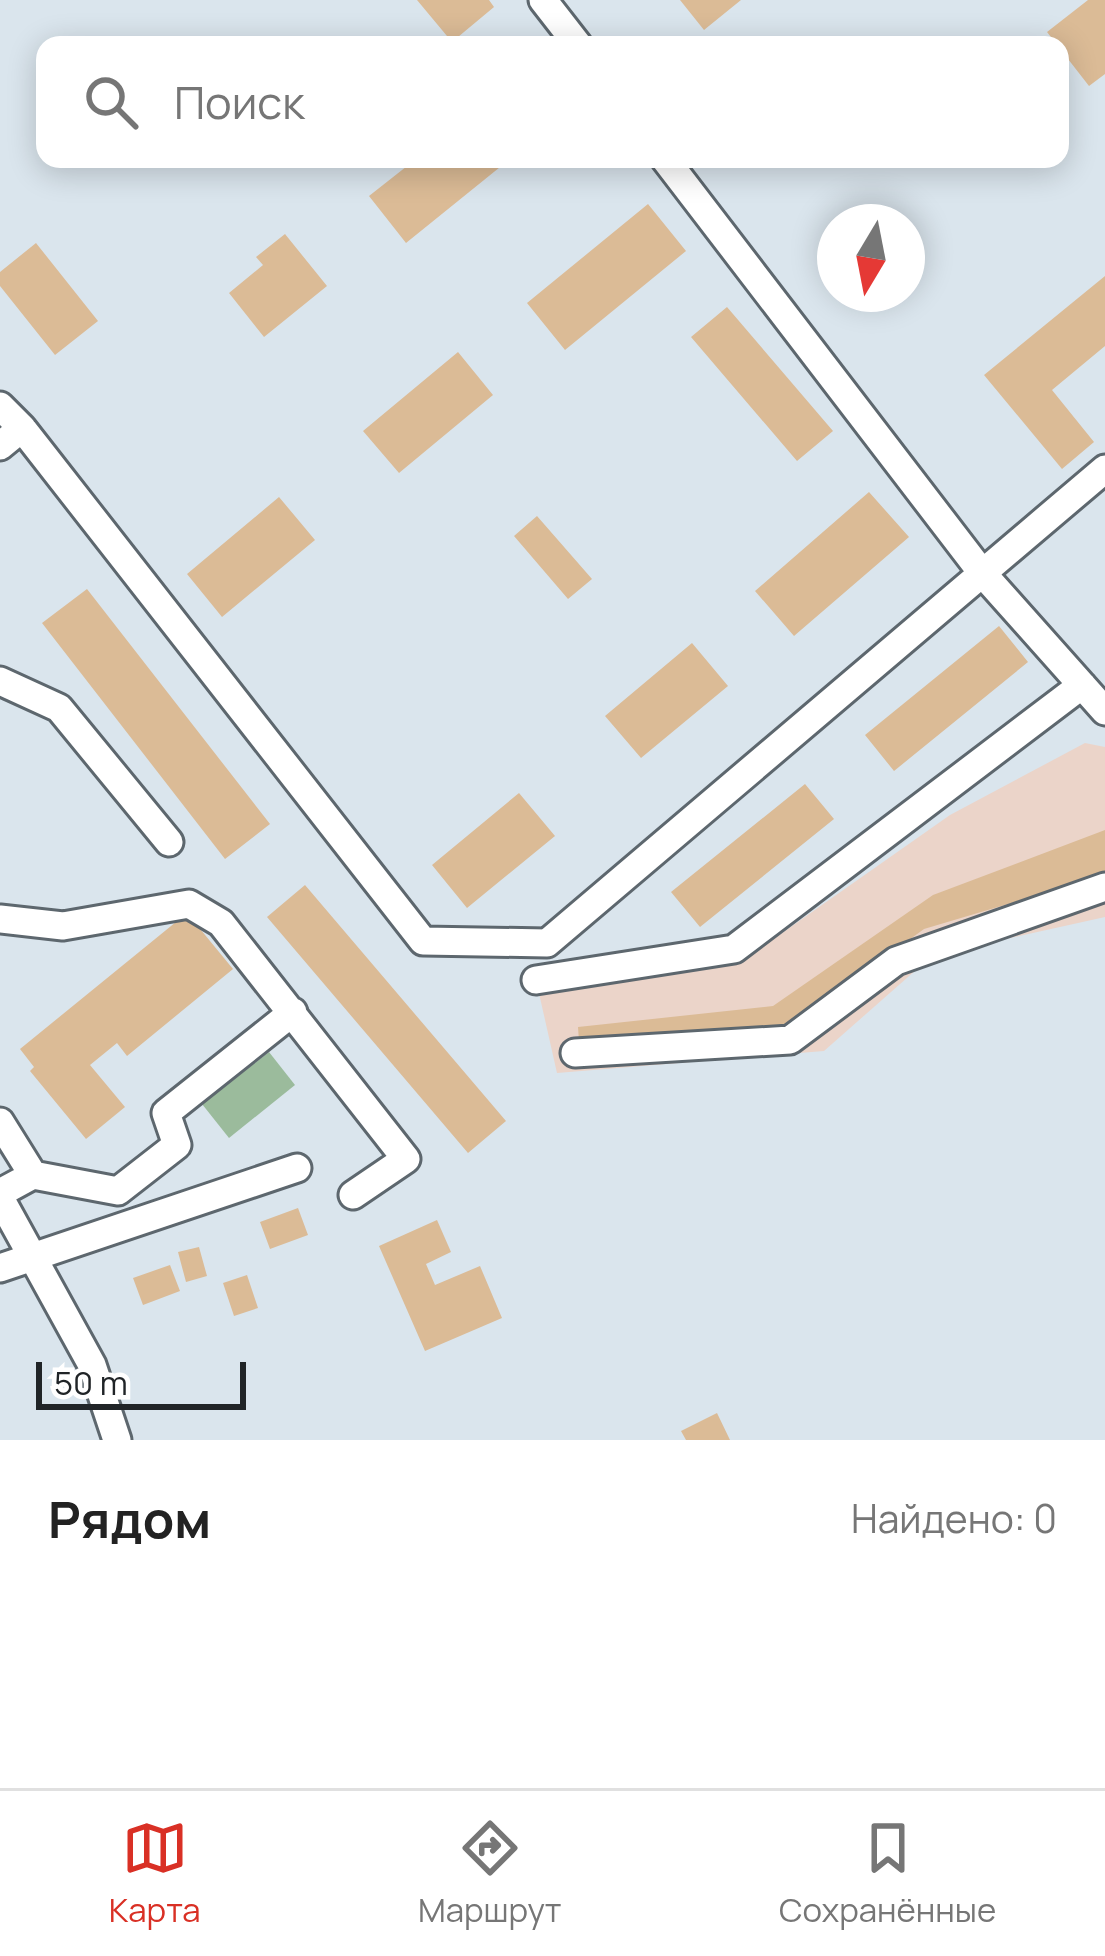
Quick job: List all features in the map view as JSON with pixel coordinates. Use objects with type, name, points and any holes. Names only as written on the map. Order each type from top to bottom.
[{"type":"street","points":[[544,0],[571,36]]},
{"type":"street","points":[[672,168],[983,574],[1105,711]]},
{"type":"street","points":[[0,406],[11,437],[423,941],[547,943],[1105,469]]},
{"type":"street","points":[[0,681],[59,708],[169,842]]},
{"type":"street","points":[[536,980],[734,949],[1082,686]]},
{"type":"street","points":[[575,1054],[790,1040],[896,961],[1105,887]]},
{"type":"street","points":[[0,919],[63,926],[189,904],[221,922],[406,1159],[353,1195]]},
{"type":"street","points":[[117,1440],[92,1365],[0,1195],[33,1175],[118,1191],[177,1145],[166,1113],[293,1012]]},
{"type":"street","points":[[0,1122],[33,1175]]},
{"type":"street","points":[[0,1268],[297,1168]]},
{"type":"shaded area","points":[[1085,743],[1105,747],[1105,917],[933,955],[824,1051],[557,1073],[536,980],[765,945],[950,815]]},
{"type":"green space","points":[[269,1052],[295,1085],[229,1138],[202,1104]]},
{"type":"building","points":[[417,0],[489,0],[494,7],[459,36],[447,36]]},
{"type":"building","points":[[680,0],[741,0],[704,30]]},
{"type":"building","points":[[1088,0],[1105,0],[1105,74],[1089,86],[1069,60],[1069,36],[1047,32]]},
{"type":"building","points":[[405,168],[499,168],[406,243],[369,196]]},
{"type":"building","points":[[648,204],[686,251],[565,350],[527,303]]},
{"type":"building","points":[[285,234],[327,286],[264,337],[229,293],[263,265],[256,257]]},
{"type":"building","points":[[36,243],[98,321],[55,355],[0,286],[0,272]]},
{"type":"building","points":[[1105,276],[1105,346],[1052,390],[1094,442],[1062,469],[984,375]]},
{"type":"building","points":[[727,307],[833,431],[797,461],[691,337]]},
{"type":"building","points":[[458,352],[493,395],[399,473],[363,431]]},
{"type":"building","points":[[869,492],[909,537],[794,636],[755,591]]},
{"type":"building","points":[[279,497],[315,540],[222,617],[187,574]]},
{"type":"building","points":[[537,516],[592,579],[568,599],[514,536]]},
{"type":"building","points":[[87,589],[270,824],[225,859],[42,623]]},
{"type":"building","points":[[999,626],[1028,662],[894,771],[865,735]]},
{"type":"building","points":[[692,643],[728,686],[641,758],[605,716]]},
{"type":"building","points":[[805,784],[834,819],[700,927],[671,892]]},
{"type":"building","points":[[519,793],[555,836],[467,908],[432,865]]},
{"type":"building","points":[[1105,830],[1105,875],[924,929],[788,1028],[579,1041],[578,1027],[773,1006],[933,895]]},
{"type":"building","points":[[305,885],[506,1121],[468,1153],[267,917]]},
{"type":"building","points":[[187,913],[233,969],[127,1056],[117,1043],[90,1065],[125,1107],[86,1139],[30,1071],[34,1067],[20,1049]]},
{"type":"building","points":[[298,1208],[308,1235],[270,1249],[260,1222]]},
{"type":"building","points":[[437,1220],[451,1252],[426,1264],[435,1285],[480,1266],[502,1318],[425,1351],[379,1246]]},
{"type":"building","points":[[199,1247],[207,1276],[186,1282],[178,1252]]},
{"type":"building","points":[[170,1265],[180,1291],[143,1305],[133,1278]]},
{"type":"building","points":[[247,1275],[258,1308],[234,1316],[223,1283]]},
{"type":"building","points":[[717,1413],[730,1440],[686,1440],[681,1431]]}]
